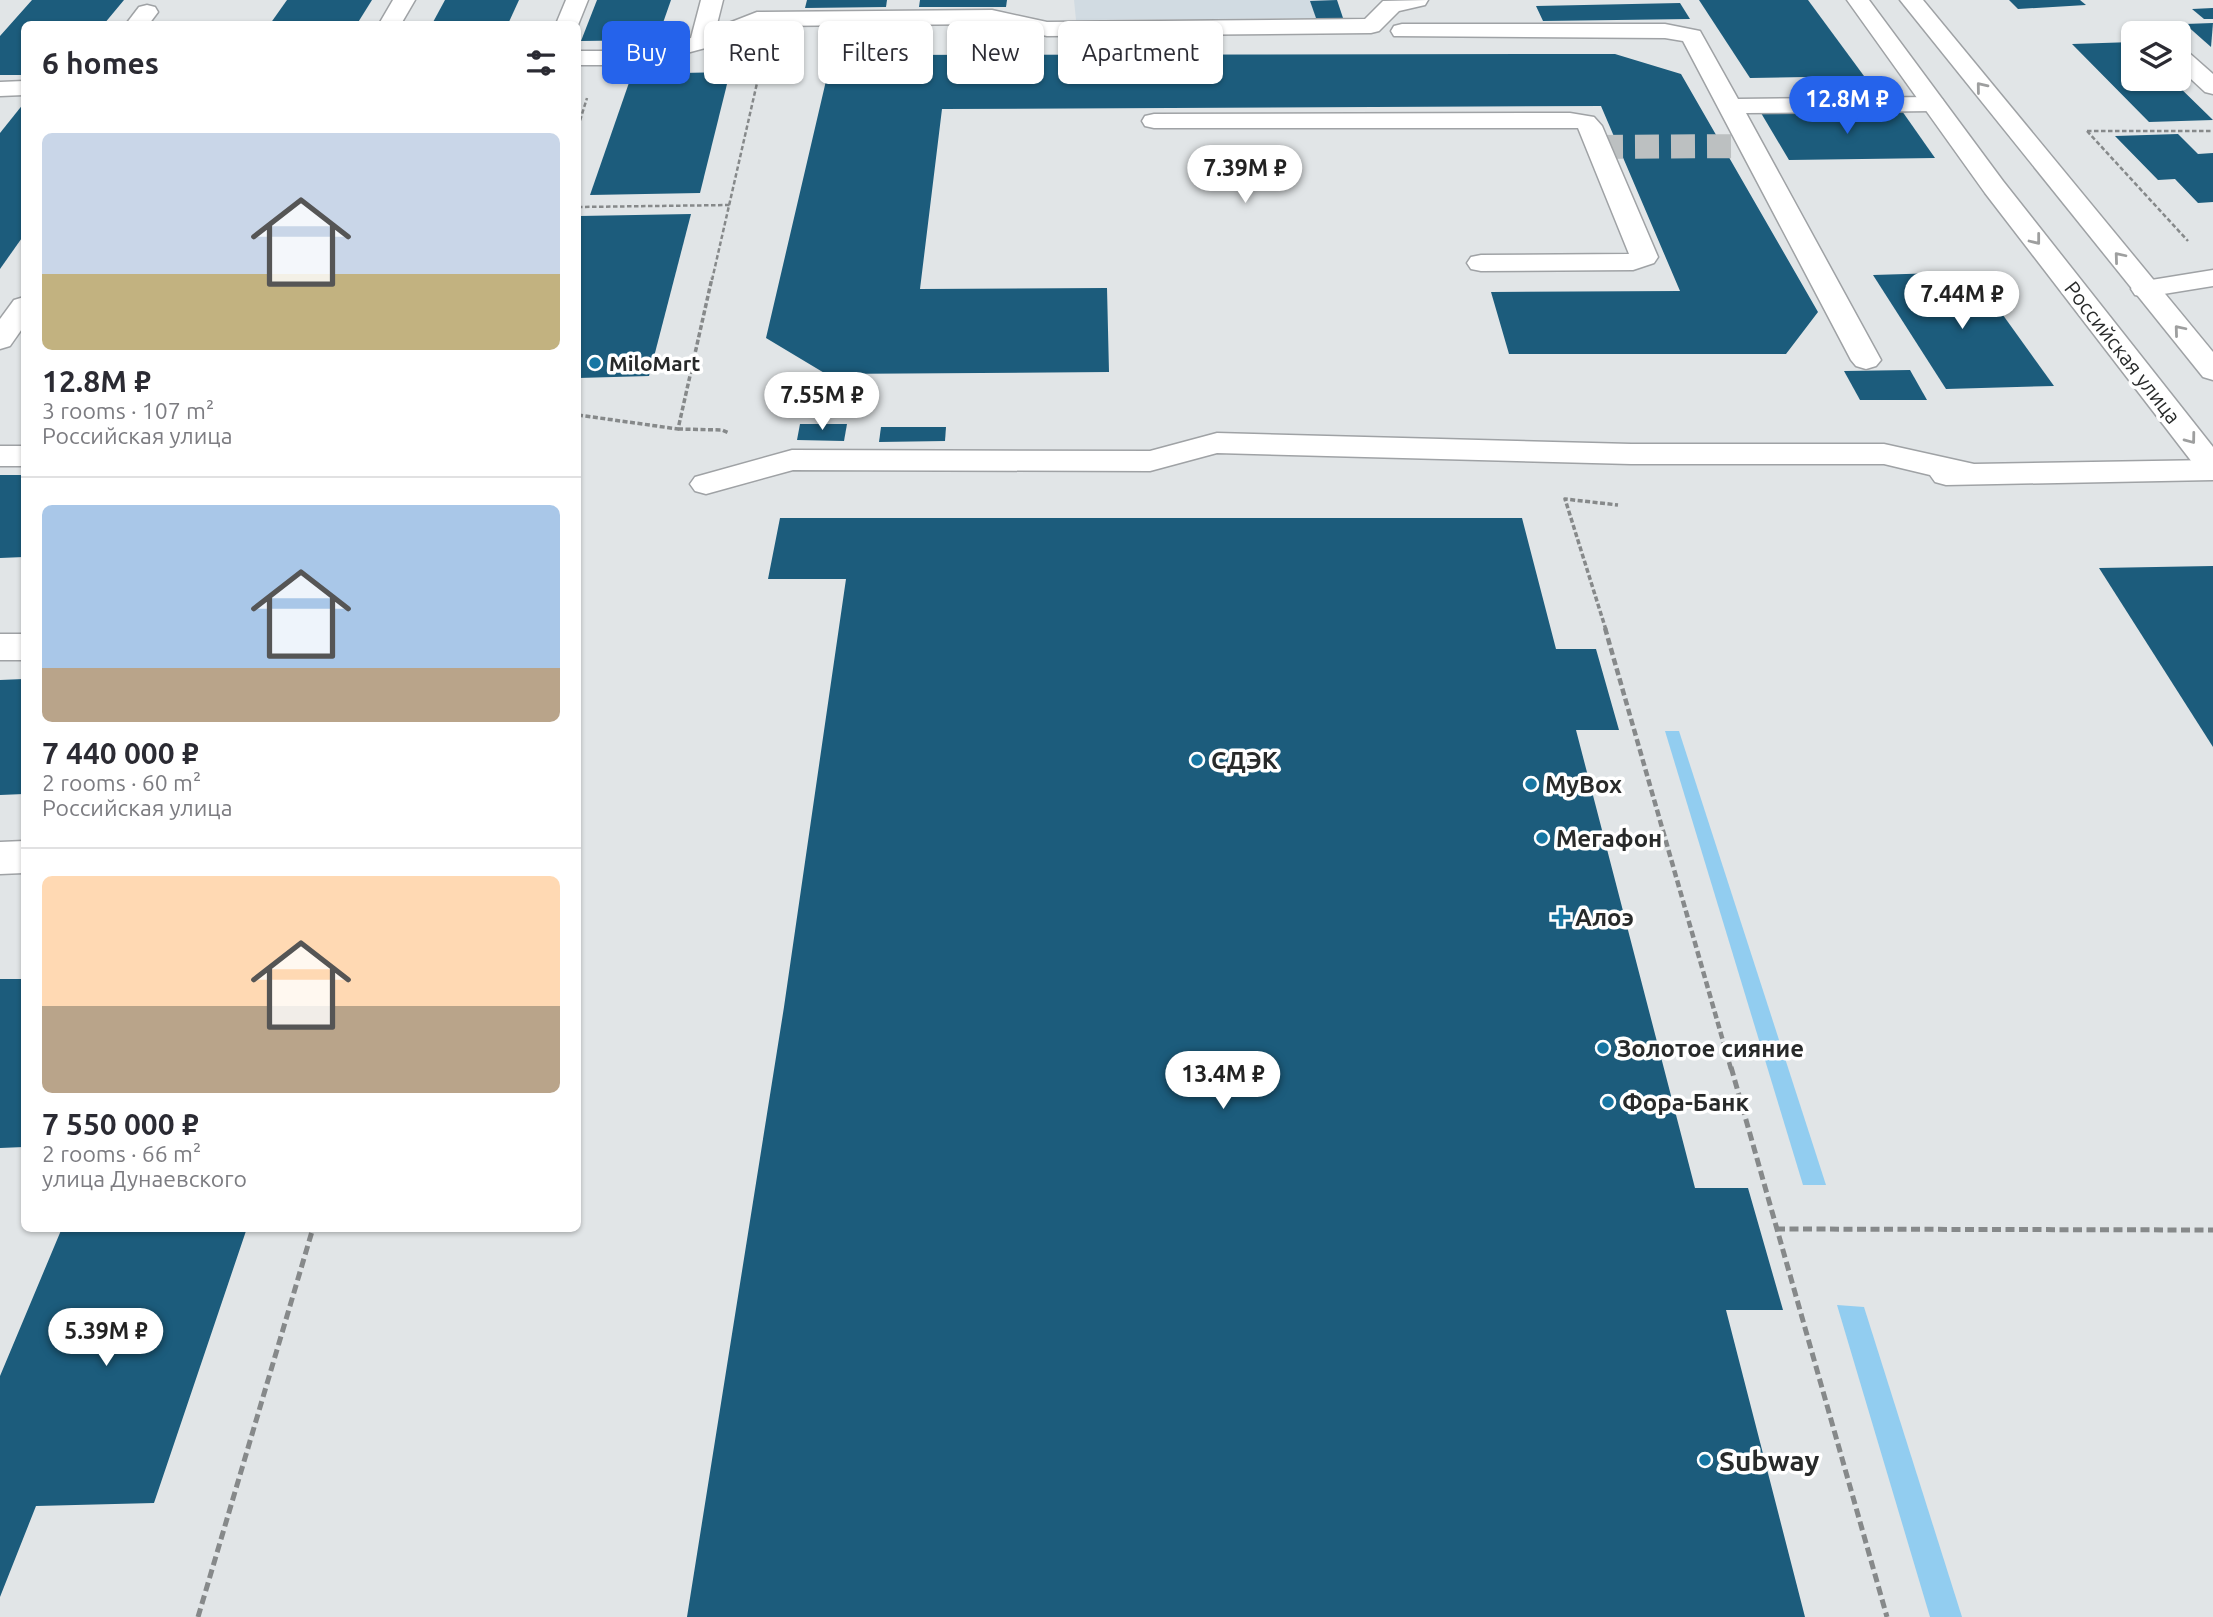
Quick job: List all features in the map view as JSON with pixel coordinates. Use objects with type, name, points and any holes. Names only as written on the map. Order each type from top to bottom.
[{"type":"main road","points":[[392,21],[404,0]]},
{"type":"main road","points":[[568,21],[577,0]]},
{"type":"main road","points":[[701,41],[712,0]]},
{"type":"main road","points":[[752,21],[992,17],[1371,26],[1391,6],[1417,0]]},
{"type":"main road","name":"Российская улица","points":[[1858,0],[1994,187],[2213,469]]},
{"type":"main road","points":[[1911,0],[2213,371]]},
{"type":"main road","points":[[1402,31],[1651,31],[1687,34],[1696,39],[1866,360]]},
{"type":"main road","points":[[581,58],[642,58],[704,40]]},
{"type":"main road","points":[[2191,67],[2213,87]]},
{"type":"main road","points":[[0,89],[21,89]]},
{"type":"main road","points":[[1730,106],[1933,104]]},
{"type":"main road","points":[[1154,121],[1585,122],[1590,126],[1644,257],[1633,262],[1481,263]]},
{"type":"main road","points":[[2145,289],[2213,278]]},
{"type":"main road","points":[[0,340],[21,310]]},
{"type":"main road","points":[[706,484],[792,460],[1150,461],[1217,443],[1630,454],[1884,454],[1972,474]]},
{"type":"main road","points":[[0,456],[21,456]]},
{"type":"main road","points":[[1641,478],[2213,469]]},
{"type":"main road","points":[[0,647],[21,647]]},
{"type":"main road","points":[[0,858],[21,857]]},
{"type":"path","points":[[581,415],[678,429],[757,84]]},
{"type":"path","points":[[2195,248],[2087,131],[2213,131]]},
{"type":"path","points":[[581,207],[730,205]]},
{"type":"path","points":[[1618,505],[1565,499],[1620,676],[1887,1617]]},
{"type":"path","points":[[1776,1229],[2213,1230]]},
{"type":"path","points":[[198,1617],[312,1232]]},
{"type":"shaded area","points":[[1074,0],[1337,0],[1343,18],[1076,20]]},
{"type":"shaded area","points":[[1665,731],[1679,731],[1826,1185],[1803,1185]]},
{"type":"shaded area","points":[[1837,1305],[1864,1307],[1962,1617],[1930,1617]]},
{"type":"building","points":[[32,0],[124,0],[106,21],[21,21],[21,75],[0,75],[0,36]]},
{"type":"building","points":[[287,0],[372,0],[359,21],[272,21]]},
{"type":"building","points":[[445,0],[519,0],[509,21],[434,21]]},
{"type":"building","points":[[597,0],[671,0],[664,21],[602,21],[602,41],[581,41]]},
{"type":"building","points":[[807,0],[887,0],[886,7],[805,8]]},
{"type":"building","points":[[920,0],[1007,0],[1006,7],[919,7]]},
{"type":"building","points":[[1337,0],[1343,18],[1316,18],[1310,1]]},
{"type":"building","points":[[1699,0],[1808,0],[1864,76],[1750,78]]},
{"type":"building","points":[[2009,0],[2080,0],[2086,5],[2018,9]]},
{"type":"building","points":[[1680,3],[1690,19],[1543,21],[1536,6]]},
{"type":"building","points":[[2213,8],[2213,19],[2204,19],[2192,9]]},
{"type":"building","points":[[2213,23],[2211,47],[2191,29],[2191,24]]},
{"type":"building","points":[[2121,42],[2121,91],[2183,91],[2213,120],[2149,122],[2072,44]]},
{"type":"building","points":[[1615,54],[1681,74],[1818,312],[1786,354],[1509,354],[1491,292],[1680,291],[1601,106],[942,109],[920,289],[1107,288],[1109,372],[826,374],[766,338],[825,84],[933,84],[933,55],[947,55],[947,84],[1044,84],[1044,55],[1058,55],[1058,84],[1223,84],[1223,55]]},
{"type":"building","points":[[690,73],[704,73],[704,84],[727,84],[700,193],[590,195],[629,84],[690,84]]},
{"type":"building","points":[[21,107],[21,239],[0,269],[0,133]]},
{"type":"building","points":[[1902,111],[1935,158],[1789,160],[1761,113]]},
{"type":"building","points":[[2178,134],[2198,154],[2213,153],[2213,202],[2198,203],[2175,179],[2158,180],[2115,136]]},
{"type":"building","points":[[691,214],[649,376],[581,378],[581,216]]},
{"type":"building","points":[[1972,272],[2054,386],[1946,389],[1873,275]]},
{"type":"building","points":[[1910,370],[1927,400],[1860,400],[1844,371]]},
{"type":"building","points":[[800,424],[847,424],[844,441],[797,440]]},
{"type":"building","points":[[881,427],[946,427],[945,441],[879,442]]},
{"type":"building","points":[[0,475],[21,475],[21,557],[0,558]]},
{"type":"building","points":[[780,518],[1522,518],[1556,649],[1596,649],[1619,730],[1576,730],[1695,1188],[1748,1188],[1783,1310],[1726,1310],[1805,1617],[687,1617],[784,1007],[846,579],[768,579]]},
{"type":"building","points":[[2213,566],[2213,747],[2099,568]]},
{"type":"building","points":[[21,679],[21,794],[0,795],[0,680]]},
{"type":"building","points":[[0,979],[21,979],[21,1147],[0,1148]]},
{"type":"building","points":[[60,1232],[246,1232],[154,1503],[36,1506],[0,1597],[0,1376]]},
{"type":"tunnel","points":[[1599,147],[1752,146]]},
{"type":"place","name":"MiloMart","points":[[595,363]]},
{"type":"place","name":"СДЭК","points":[[1197,760]]},
{"type":"place","name":"MyBox","points":[[1531,784]]},
{"type":"place","name":"Мегафон","points":[[1542,838]]},
{"type":"place","name":"Алоэ","points":[[1561,917]]},
{"type":"place","name":"Золотое сияние","points":[[1603,1048]]},
{"type":"place","name":"Фора-Банк","points":[[1608,1102]]},
{"type":"place","name":"Subway","points":[[1705,1460]]}]
